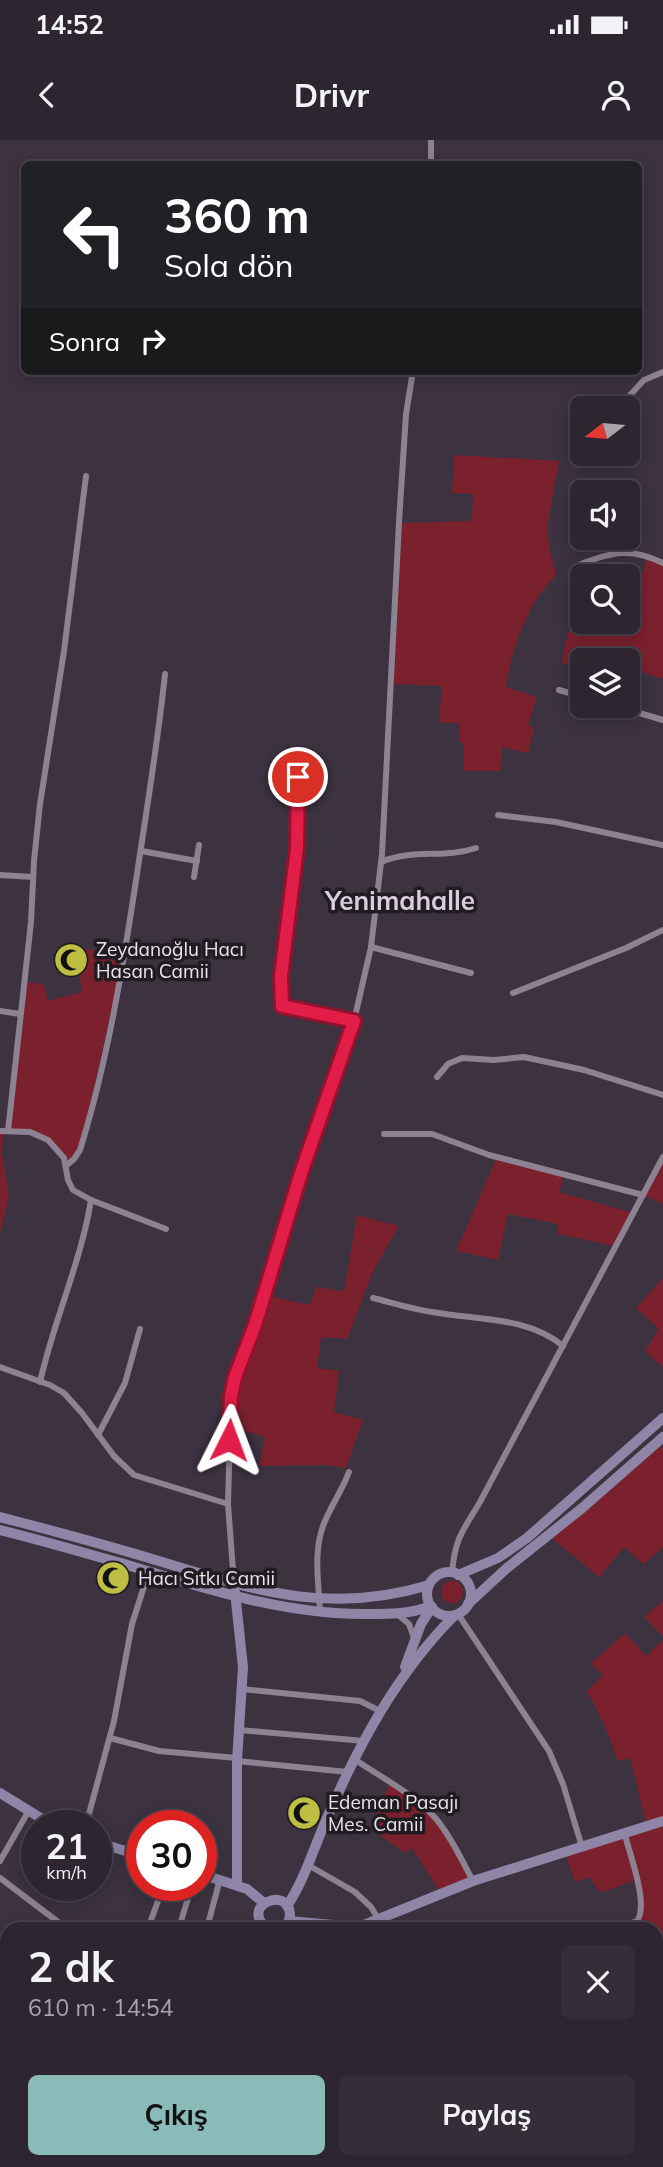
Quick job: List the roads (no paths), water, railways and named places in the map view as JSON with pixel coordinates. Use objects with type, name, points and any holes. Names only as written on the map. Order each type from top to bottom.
[{"type":"main road","points":[[456,1615],[443,1615],[431,1607],[427,1594],[429,1586],[437,1576],[455,1574],[498,1558],[527,1538],[663,1418]]},
{"type":"main road","points":[[287,1906],[295,1894],[354,1759],[401,1678],[456,1615],[507,1568],[661,1442]]},
{"type":"main road","points":[[0,1517],[234,1585],[279,1595],[319,1600],[386,1597],[429,1586]]},
{"type":"main road","points":[[0,1530],[236,1598],[277,1607],[320,1613],[395,1613],[431,1607]]},
{"type":"main road","points":[[455,1574],[469,1586],[471,1593],[468,1604]]},
{"type":"main road","points":[[234,1585],[242,1650],[237,1760],[237,1885]]},
{"type":"main road","points":[[401,1678],[421,1624],[431,1607]]},
{"type":"main road","points":[[0,1793],[25,1810]]},
{"type":"main road","points":[[383,1922],[398,1910],[473,1881],[663,1821]]},
{"type":"main road","points":[[217,1879],[247,1889],[264,1903]]},
{"type":"main road","points":[[261,1922],[259,1914],[264,1903],[276,1899],[287,1906],[290,1913],[287,1922]]},
{"type":"street","points":[[430,140],[431,161]]},
{"type":"street","points":[[629,396],[644,380],[663,372]]},
{"type":"street","points":[[234,1585],[228,1504],[231,1396],[235,1377],[255,1325],[301,1173],[354,1021],[371,947],[382,862],[400,510],[406,414],[412,375]]},
{"type":"street","points":[[86,476],[64,651],[45,766],[31,922],[4,1131],[30,1132],[42,1136],[55,1145],[67,1165],[70,1185],[74,1190],[92,1200],[166,1229]]},
{"type":"street","points":[[581,564],[618,552],[645,556],[663,564]]},
{"type":"street","points":[[67,1165],[80,1150],[95,1096],[118,988],[154,771],[165,674]]},
{"type":"street","points":[[559,690],[570,693]]},
{"type":"street","points":[[640,713],[663,720]]},
{"type":"street","points":[[298,777],[297,848],[281,976],[282,1006],[354,1021]]},
{"type":"street","points":[[498,815],[567,824],[663,845]]},
{"type":"street","points":[[194,877],[199,845]]},
{"type":"street","points":[[382,862],[410,853],[450,855],[476,848]]},
{"type":"street","points":[[141,851],[197,861]]},
{"type":"street","points":[[0,875],[33,877]]},
{"type":"street","points":[[513,993],[626,948],[663,930]]},
{"type":"street","points":[[371,947],[471,973]]},
{"type":"street","points":[[0,1011],[20,1014]]},
{"type":"street","points":[[437,1077],[448,1064],[462,1058],[494,1060],[524,1056],[594,1073],[663,1095]]},
{"type":"street","points":[[384,1134],[432,1134],[489,1155],[643,1195]]},
{"type":"street","points":[[455,1574],[456,1544],[461,1530],[480,1502],[663,1157]]},
{"type":"street","points":[[40,1382],[84,1238],[92,1200]]},
{"type":"street","points":[[373,1298],[433,1313],[483,1318],[524,1326],[547,1335],[563,1346]]},
{"type":"street","points":[[98,1435],[125,1384],[140,1329]]},
{"type":"street","points":[[0,1367],[64,1393],[114,1456],[134,1475],[228,1504]]},
{"type":"street","points":[[320,1613],[317,1570],[319,1540],[349,1472]]},
{"type":"street","points":[[90,1810],[121,1694],[132,1625],[149,1571]]},
{"type":"street","points":[[395,1613],[409,1624],[415,1643]]},
{"type":"street","points":[[456,1615],[549,1751],[569,1799],[582,1847]]},
{"type":"street","points":[[242,1689],[360,1701],[380,1711]]},
{"type":"street","points":[[239,1730],[364,1741]]},
{"type":"street","points":[[110,1738],[159,1751],[348,1772]]},
{"type":"street","points":[[354,1759],[420,1803],[436,1819],[473,1881]]},
{"type":"street","points":[[0,1861],[21,1824]]},
{"type":"street","points":[[625,1835],[640,1894],[642,1912],[637,1922]]},
{"type":"street","points":[[308,1865],[355,1892],[371,1907],[380,1922]]},
{"type":"street","points":[[0,1878],[58,1922]]},
{"type":"street","points":[[209,1922],[220,1880]]},
{"type":"street","points":[[150,1922],[158,1901]]},
{"type":"street","points":[[181,1922],[187,1901]]},
{"type":"place","name":"Zeydanoğlu Hacı Hasan Camii","points":[[71,960]]},
{"type":"place","name":"Hacı Sıtkı Camii","points":[[113,1578]]},
{"type":"place","name":"Edeman Pasajı Mes. Camii","points":[[304,1813]]},
{"type":"district","name":"Yenimahalle","points":[[400,900]]}]
